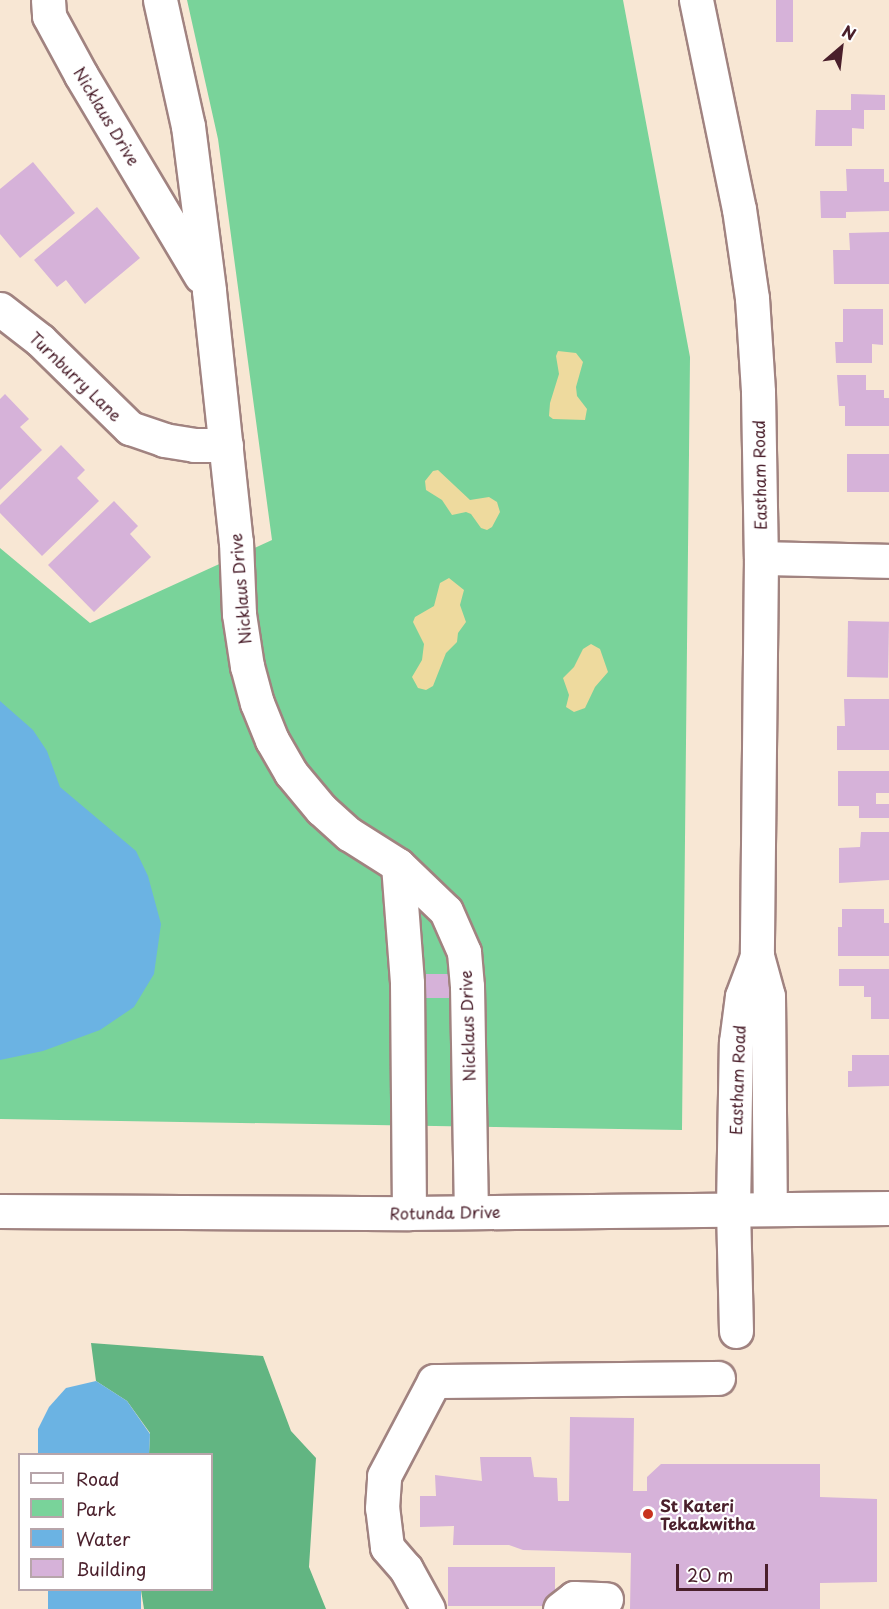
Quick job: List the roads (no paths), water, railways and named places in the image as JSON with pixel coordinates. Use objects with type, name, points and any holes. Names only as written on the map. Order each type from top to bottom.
[{"type":"street","name":"Nicklaus Drive","points":[[48,0],[49,16],[81,75],[126,147],[209,291]]},
{"type":"street","name":"Nicklaus Drive","points":[[160,0],[188,126],[226,445],[236,542],[239,614],[257,704],[272,740],[291,773],[321,809],[348,834],[398,865],[446,911],[464,952],[467,986],[471,1211]]},
{"type":"street","name":"Eastham Road","points":[[696,0],[740,209],[752,298],[758,392],[761,558],[758,956],[768,996],[770,1207]]},
{"type":"street","name":"Turnburry Lane","points":[[0,309],[40,340],[130,428],[164,440],[194,445],[226,445]]},
{"type":"street","points":[[761,558],[889,561]]},
{"type":"street","points":[[398,865],[407,983],[409,1213]]},
{"type":"street","name":"Eastham Road","points":[[736,1331],[734,1208],[736,1042],[742,996],[758,956]]},
{"type":"street","name":"Rotunda Drive","points":[[0,1211],[409,1213],[770,1207],[889,1208]]},
{"type":"street","points":[[428,1609],[406,1569],[387,1547],[382,1508],[384,1476],[434,1381],[718,1378]]},
{"type":"street","points":[[560,1609],[574,1598],[606,1599]]},
{"type":"water","points":[[0,701],[33,730],[47,751],[60,787],[136,851],[148,876],[161,924],[154,974],[134,1007],[100,1030],[43,1051],[0,1060]]},
{"type":"water","points":[[96,1381],[127,1401],[150,1434],[149,1453],[38,1453],[38,1429],[49,1407],[66,1388]]},
{"type":"water","points":[[48,1591],[141,1591],[141,1609],[48,1609]]},
{"type":"place","name":"St Kateri Tekakwitha","points":[[648,1514]]}]
